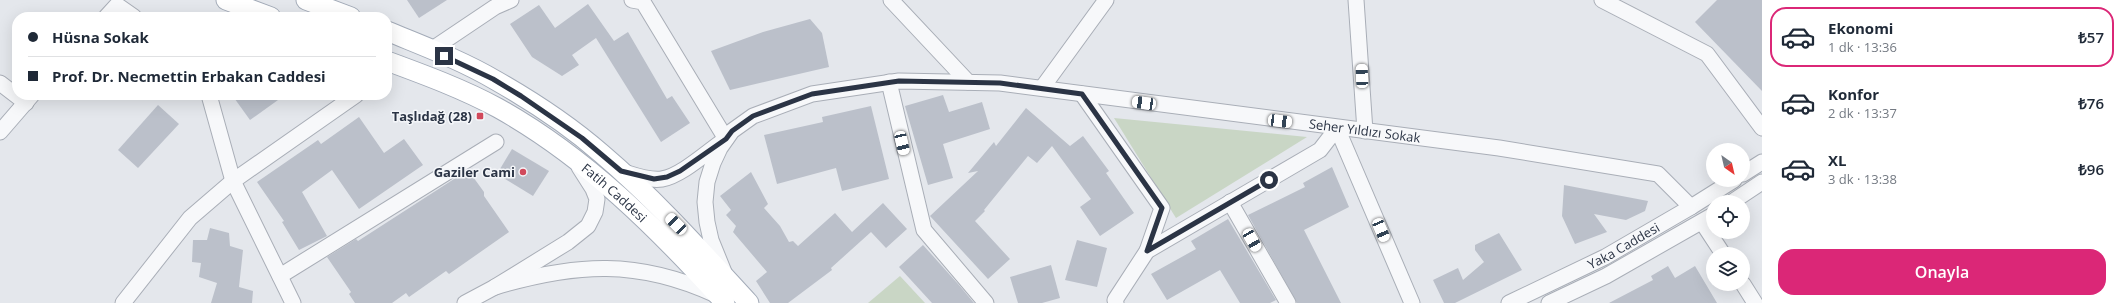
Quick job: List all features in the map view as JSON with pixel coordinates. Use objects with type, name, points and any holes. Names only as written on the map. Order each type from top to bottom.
[{"type":"main road","points":[[226,0],[240,12]]},
{"type":"main road","points":[[306,0],[338,12]]},
{"type":"main road","name":"Fatih Caddesi","points":[[392,33],[493,79],[533,104],[582,138],[621,171],[676,224],[749,303]]},
{"type":"main road","name":"Fatih Caddesi","points":[[392,66],[472,94],[522,123],[569,154],[647,220],[722,300]]},
{"type":"street","points":[[431,50],[495,7],[511,0]]},
{"type":"street","points":[[641,0],[726,139]]},
{"type":"street","points":[[891,0],[968,82]]},
{"type":"street","points":[[1042,88],[1106,0]]},
{"type":"street","points":[[1356,0],[1365,131]]},
{"type":"street","points":[[1606,1],[1707,54],[1762,128]]},
{"type":"street","points":[[111,12],[117,5],[127,12]]},
{"type":"street","name":"Seher Yıldızı Sokak","points":[[726,139],[732,131],[753,116],[812,94],[899,81],[1000,83],[1499,148],[1658,174],[1691,207]]},
{"type":"street","points":[[889,82],[924,230],[986,303]]},
{"type":"street","points":[[0,83],[12,90]]},
{"type":"street","points":[[1082,94],[1162,208],[1147,251],[1112,302]]},
{"type":"street","points":[[0,132],[28,100]]},
{"type":"street","points":[[210,100],[233,181],[293,303]]},
{"type":"street","points":[[123,303],[190,218],[233,181],[349,100]]},
{"type":"street","points":[[1147,251],[1320,150],[1337,128],[1412,303]]},
{"type":"street","points":[[621,171],[654,179],[667,177],[680,171],[726,139]]},
{"type":"street","points":[[726,139],[713,163],[707,182],[705,202],[706,222],[728,280]]},
{"type":"street","points":[[280,276],[496,142]]},
{"type":"street","points":[[465,303],[495,287],[576,237],[592,219],[597,204],[595,194],[584,174],[569,154]]},
{"type":"street","points":[[1750,170],[1762,162]]},
{"type":"street","points":[[1742,195],[1762,182]]},
{"type":"street","name":"Yaka Caddesi","points":[[1509,303],[1605,257],[1723,187]]},
{"type":"street","points":[[1230,202],[1288,303]]},
{"type":"street","name":"Yaka Caddesi","points":[[1549,303],[1606,276],[1706,219]]},
{"type":"street","points":[[495,287],[529,277],[577,269],[604,268],[660,274],[681,280],[722,300]]},
{"type":"street","points":[[1747,291],[1755,303]]},
{"type":"green space","points":[[1114,118],[1307,137],[1176,218]]},
{"type":"green space","points":[[900,276],[925,303],[868,303]]},
{"type":"building","points":[[407,0],[447,0],[419,18]]},
{"type":"building","points":[[1717,0],[1762,0],[1762,91],[1695,22]]},
{"type":"building","points":[[588,4],[614,41],[628,32],[667,99],[672,96],[690,123],[661,142],[596,38],[572,55],[579,65],[562,76],[532,57],[510,24],[539,5],[555,28]]},
{"type":"building","points":[[810,19],[822,33],[829,67],[730,90],[711,51],[763,32]]},
{"type":"building","points":[[943,95],[949,112],[982,102],[990,129],[943,144],[953,178],[928,185],[905,106]]},
{"type":"building","points":[[236,100],[278,100],[250,120]]},
{"type":"building","points":[[158,105],[179,124],[138,168],[118,150]]},
{"type":"building","points":[[871,106],[889,179],[842,191],[836,168],[777,184],[764,135],[823,122],[822,117]]},
{"type":"building","points":[[1026,108],[1070,146],[1083,136],[1109,171],[1106,173],[1134,213],[1100,236],[1080,207],[1091,199],[1052,146],[1037,163],[1028,156],[984,210],[985,211],[975,221],[1010,259],[988,279],[930,216],[978,171],[968,173],[994,142],[996,146]]},
{"type":"building","points":[[359,117],[384,153],[404,139],[423,165],[359,209],[332,170],[302,192],[327,236],[299,250],[282,222],[284,221],[257,182],[318,140],[321,144]]},
{"type":"building","name":"Gaziler Cami","points":[[512,149],[549,171],[533,196],[497,174]]},
{"type":"building","points":[[1332,167],[1349,207],[1304,230],[1341,303],[1297,303],[1248,215],[1305,187],[1303,183]]},
{"type":"building","points":[[468,170],[484,192],[484,196],[509,232],[449,274],[446,271],[409,297],[406,293],[392,303],[355,303],[349,294],[351,292],[327,257],[356,239],[358,241]]},
{"type":"building","points":[[751,172],[768,204],[764,208],[780,226],[789,242],[793,241],[798,246],[835,213],[852,232],[883,203],[907,229],[886,248],[871,232],[831,268],[832,270],[788,303],[770,303],[756,281],[767,272],[733,232],[736,226],[726,215],[731,210],[720,196]]},
{"type":"building","points":[[1564,185],[1648,201],[1645,211],[1626,220],[1594,214],[1607,232],[1575,244],[1562,216]]},
{"type":"building","points":[[1228,219],[1276,300],[1270,303],[1240,303],[1220,270],[1167,300],[1151,274],[1196,249],[1191,241]]},
{"type":"building","points":[[210,228],[229,233],[230,246],[243,250],[239,287],[253,291],[252,303],[211,303],[217,283],[199,277],[201,263],[192,262],[193,240],[207,240]]},
{"type":"building","points":[[1499,233],[1522,270],[1455,303],[1444,303],[1433,280],[1458,268],[1463,280],[1484,262],[1475,250],[1475,245]]},
{"type":"building","points":[[1077,240],[1107,248],[1097,287],[1065,280]]},
{"type":"building","points":[[923,245],[974,303],[932,303],[899,267]]},
{"type":"building","points":[[1051,265],[1060,298],[1042,303],[1018,303],[1010,277]]},
{"type":"building","points":[[1668,266],[1675,278],[1695,266],[1706,284],[1706,291],[1710,291],[1717,303],[1609,303],[1653,280],[1651,276]]},
{"type":"place","name":"Taşlıdağ (28)","points":[[480,116]]},
{"type":"place","name":"Gaziler Cami","points":[[523,172]]},
{"type":"route","points":[[444,56],[493,79],[521,96],[602,153],[621,171],[654,179],[661,179],[680,171],[726,139],[732,131],[753,116],[812,94],[899,81],[1000,83],[1082,94],[1162,208],[1147,251],[1269,180]]}]
